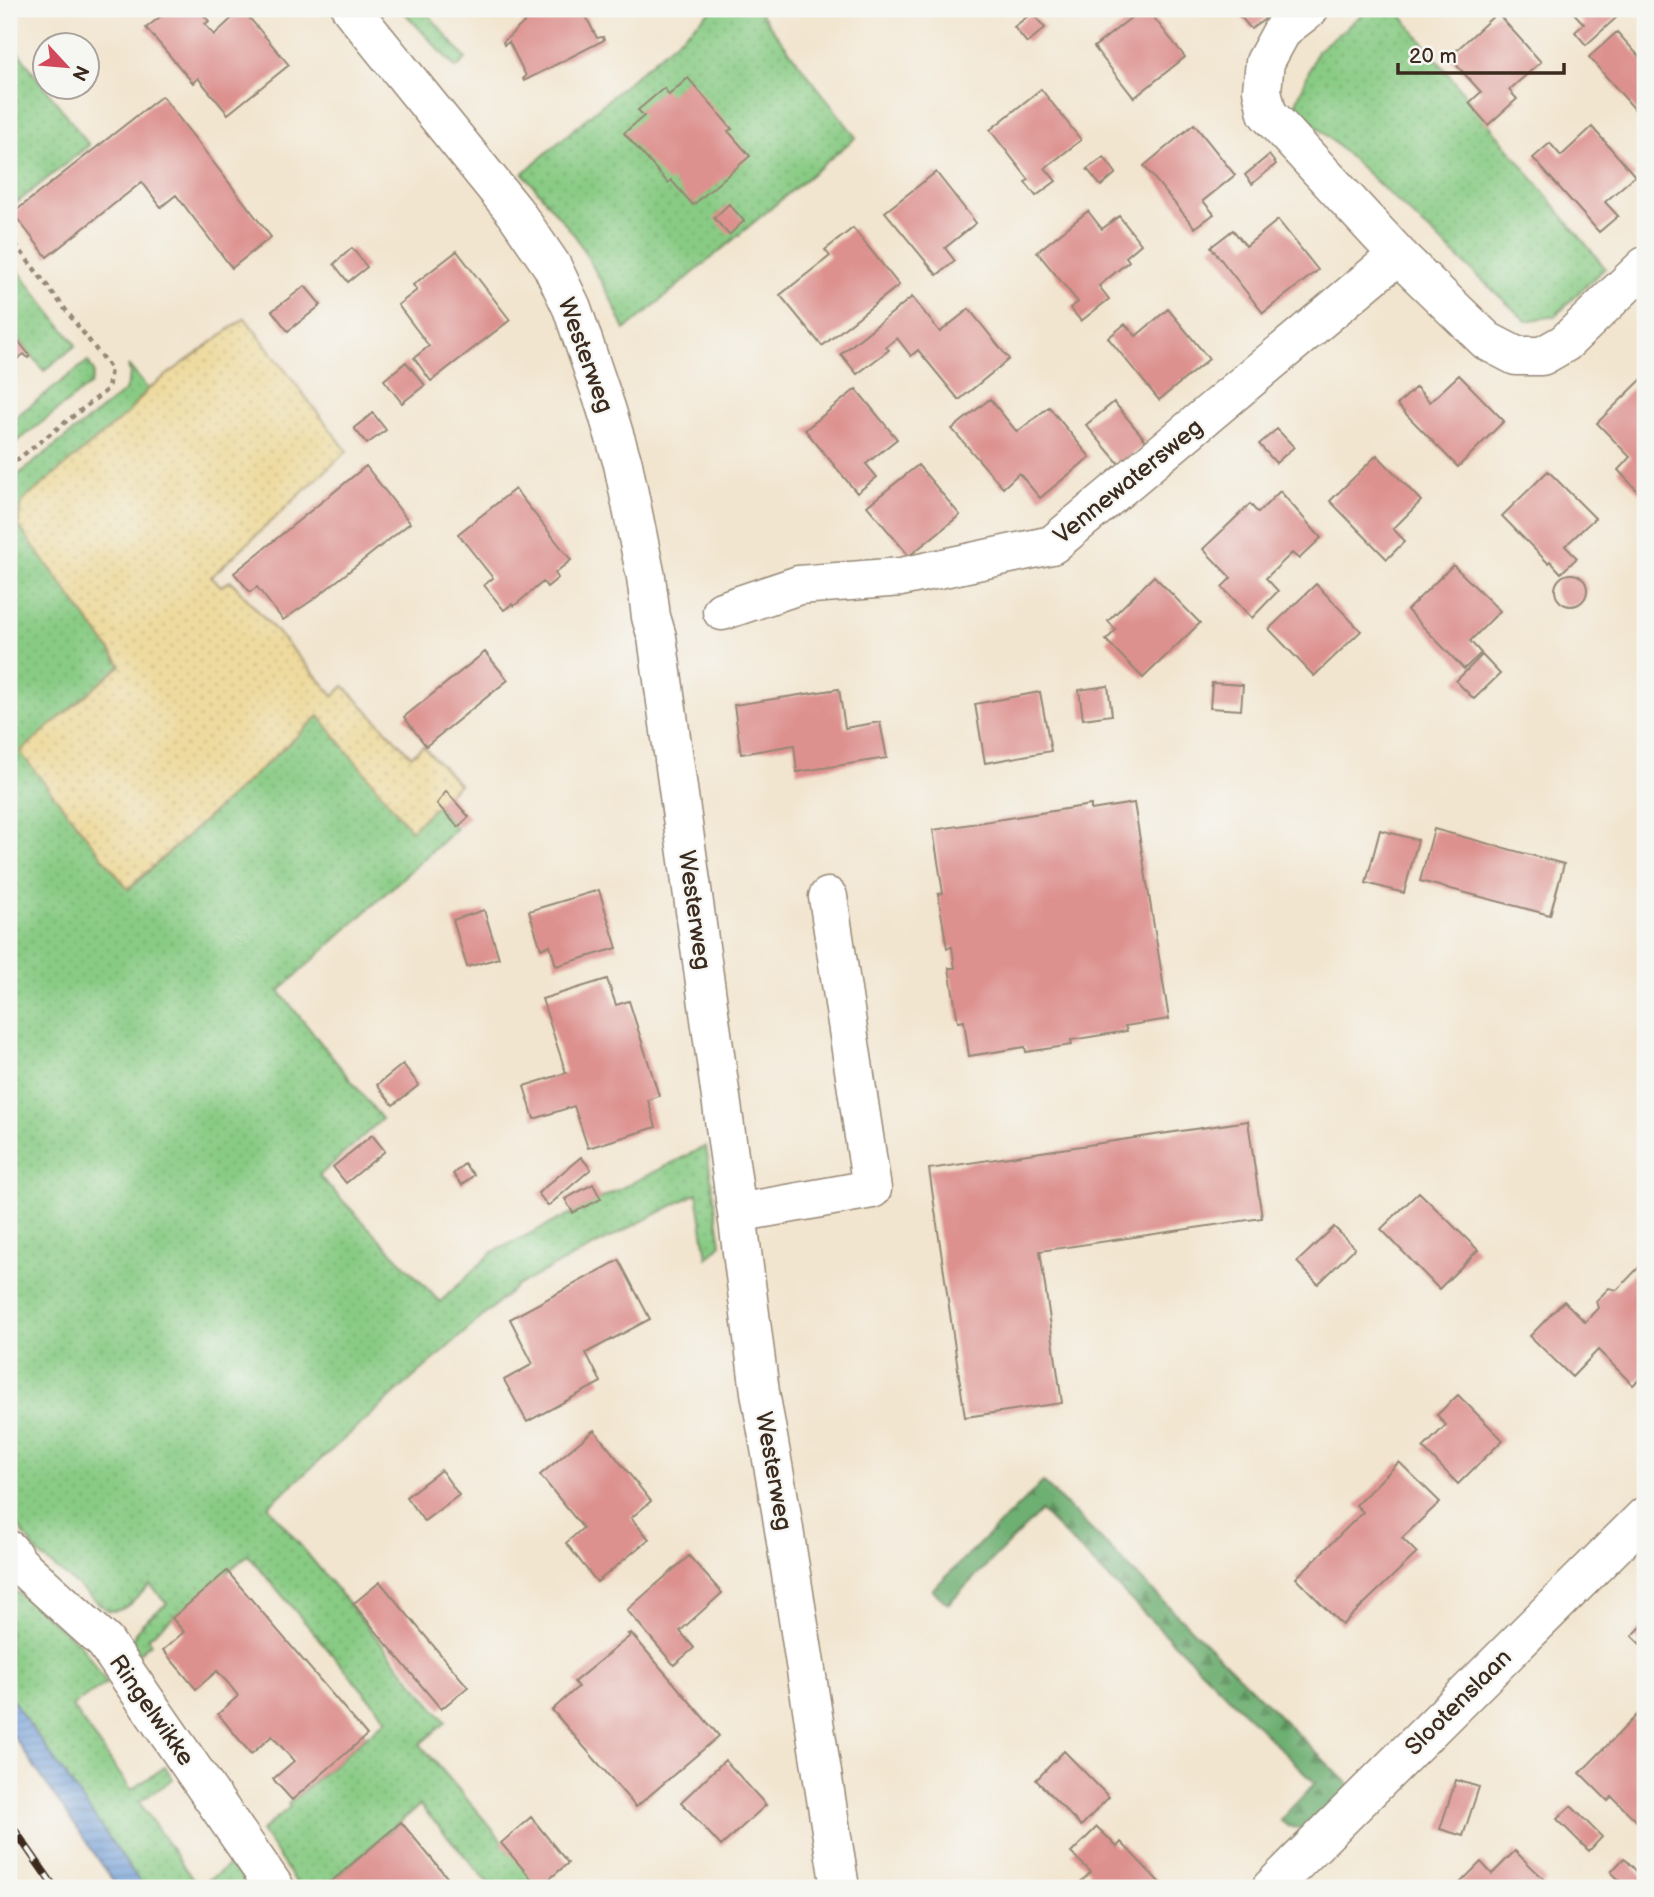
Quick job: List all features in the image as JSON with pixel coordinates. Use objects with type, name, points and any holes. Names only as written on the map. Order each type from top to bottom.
[{"type":"street","name":"Westerweg","points":[[351,9],[515,212],[552,266],[572,308],[606,408],[625,476],[657,637],[760,1392],[840,1888]]},
{"type":"street","points":[[1309,9],[1283,30],[1265,62],[1262,90],[1267,113],[1398,255],[1487,341],[1516,356],[1542,356],[1565,343],[1645,266]]},
{"type":"street","name":"Vennewatersweg","points":[[722,611],[799,585],[901,577],[1052,545],[1398,255]]},
{"type":"street","points":[[737,1213],[872,1189],[828,897]]},
{"type":"street","name":"Slootenslaan","points":[[1270,1888],[1645,1516]]},
{"type":"street","name":"Ringelwikke","points":[[9,1550],[19,1564],[105,1642],[275,1888]]},
{"type":"path","points":[[9,236],[111,369],[108,389],[9,466]]},
{"type":"green space","points":[[401,9],[424,9],[466,59],[456,68]]},
{"type":"green space","points":[[713,9],[757,9],[856,137],[625,330],[609,295],[576,237],[523,173]]},
{"type":"green space","points":[[1369,9],[1396,9],[1605,268],[1555,316],[1526,321],[1295,106],[1317,51]]},
{"type":"green space","points":[[9,40],[32,70],[32,102],[56,102],[89,145],[9,209]]},
{"type":"green space","points":[[9,259],[76,345],[44,371],[9,326]]},
{"type":"green space","points":[[88,361],[94,372],[91,384],[9,448],[9,422]]},
{"type":"green space","points":[[128,365],[148,389],[128,413],[23,501],[19,526],[121,665],[129,889],[319,716],[411,829],[437,805],[456,829],[279,991],[382,1119],[319,1176],[440,1302],[493,1252],[706,1146],[721,1244],[707,1258],[697,1193],[518,1285],[268,1506],[446,1722],[420,1744],[542,1888],[493,1888],[420,1805],[323,1888],[300,1888],[261,1831],[290,1807],[288,1804],[387,1719],[248,1555],[148,1638],[151,1643],[138,1654],[133,1639],[136,1632],[167,1603],[150,1585],[124,1608],[112,1611],[106,1609],[37,1553],[9,1512],[9,482],[125,391],[130,375]]},
{"type":"green space","points":[[1043,1482],[1352,1788],[1308,1831],[1288,1826],[1280,1820],[1315,1783],[1041,1511],[948,1604],[932,1590]]},
{"type":"green space","points":[[9,1586],[80,1644],[107,1683],[72,1706],[131,1790],[165,1767],[173,1779],[139,1802],[198,1887],[232,1863],[250,1888],[144,1888],[9,1695]]},
{"type":"sand","points":[[245,318],[347,451],[211,577],[221,586],[231,581],[334,696],[344,686],[411,756],[423,746],[459,784],[411,830],[319,716],[128,889],[20,752],[121,665],[19,526],[19,516],[23,501],[128,413],[148,389]]},
{"type":"water","points":[[9,1695],[144,1888],[118,1888],[9,1730]]},
{"type":"building","points":[[170,9],[198,9],[209,21],[205,24],[214,35],[242,9],[289,65],[228,114],[198,78],[193,83],[146,28]]},
{"type":"building","points":[[520,9],[582,9],[597,38],[603,37],[604,40],[524,81],[526,76],[509,42],[504,45],[503,42],[528,19]]},
{"type":"building","points":[[1142,9],[1147,9],[1185,57],[1134,98],[1094,47]]},
{"type":"building","points":[[1234,9],[1262,9],[1265,19],[1251,29]]},
{"type":"building","points":[[1570,9],[1608,9],[1616,18],[1586,45],[1575,32],[1584,24]]},
{"type":"building","points":[[1032,13],[1045,28],[1027,43],[1014,27]]},
{"type":"building","points":[[1497,13],[1541,62],[1509,90],[1517,99],[1488,125],[1469,103],[1481,92],[1449,57]]},
{"type":"building","points":[[1617,32],[1645,63],[1645,121],[1589,57]]},
{"type":"building","points":[[688,78],[732,129],[728,131],[750,156],[693,205],[671,180],[668,183],[624,133],[644,116],[638,110],[664,88],[669,95]]},
{"type":"building","points":[[1041,89],[1081,140],[1045,168],[1056,181],[1036,196],[1025,182],[1029,180],[990,130]]},
{"type":"building","points":[[162,96],[271,237],[232,268],[176,195],[161,207],[142,182],[47,257],[13,213]]},
{"type":"building","points":[[1194,124],[1235,175],[1203,201],[1214,214],[1195,228],[1144,166]]},
{"type":"building","points":[[1592,127],[1635,176],[1605,202],[1618,216],[1599,232],[1533,158],[1550,143],[1561,156]]},
{"type":"building","points":[[1269,155],[1276,164],[1252,184],[1245,175]]},
{"type":"building","points":[[1104,157],[1116,173],[1101,186],[1087,169]]},
{"type":"building","points":[[936,172],[976,223],[945,248],[955,261],[937,275],[885,212]]},
{"type":"building","points":[[729,204],[744,221],[729,235],[714,218]]},
{"type":"building","points":[[1088,211],[1102,229],[1119,216],[1141,244],[1126,257],[1129,261],[1099,286],[1109,299],[1081,321],[1070,308],[1078,302],[1037,252]]},
{"type":"building","points":[[1278,220],[1318,270],[1263,313],[1211,247],[1233,230],[1246,246]]},
{"type":"building","points":[[853,228],[899,285],[822,346],[780,295],[830,256],[825,250]]},
{"type":"building","points":[[352,248],[367,267],[348,282],[334,264]]},
{"type":"building","points":[[457,251],[510,320],[431,381],[414,358],[429,346],[398,305],[417,290],[413,285]]},
{"type":"building","points":[[305,286],[321,305],[288,331],[272,311]]},
{"type":"building","points":[[912,297],[940,332],[969,309],[1009,359],[959,400],[918,350],[911,356],[897,338],[886,347],[889,350],[857,374],[841,354]]},
{"type":"building","points":[[1168,309],[1209,359],[1159,400],[1108,338],[1125,324],[1136,336]]},
{"type":"building","points":[[9,329],[30,356],[28,358],[24,354],[9,365]]},
{"type":"building","points":[[406,362],[425,385],[402,403],[384,380]]},
{"type":"building","points":[[1459,375],[1504,421],[1458,467],[1397,405],[1416,387],[1430,402]]},
{"type":"building","points":[[1643,378],[1645,499],[1618,470],[1630,457],[1597,423]]},
{"type":"building","points":[[856,389],[897,439],[866,464],[877,477],[857,493],[805,430]]},
{"type":"building","points":[[990,399],[1017,432],[1049,407],[1090,457],[1040,498],[1019,473],[1003,488],[952,429]]},
{"type":"building","points":[[1114,402],[1147,442],[1120,465],[1086,425]]},
{"type":"building","points":[[373,413],[386,430],[367,444],[354,428]]},
{"type":"building","points":[[1277,429],[1294,447],[1276,463],[1259,444]]},
{"type":"building","points":[[1377,455],[1421,501],[1393,529],[1405,541],[1387,559],[1330,501]]},
{"type":"building","points":[[918,465],[960,515],[909,556],[867,506]]},
{"type":"building","points":[[366,466],[410,523],[314,599],[283,620],[257,587],[250,592],[234,573]]},
{"type":"building","points":[[1548,471],[1595,518],[1565,546],[1577,558],[1561,573],[1502,516]]},
{"type":"building","points":[[515,489],[571,560],[555,573],[558,578],[547,587],[543,582],[514,606],[512,604],[504,610],[484,585],[493,578],[458,534]]},
{"type":"building","points":[[1280,491],[1321,538],[1299,559],[1292,553],[1266,578],[1278,591],[1252,618],[1222,587],[1231,578],[1203,549],[1250,504],[1258,513]]},
{"type":"building","points":[[1453,565],[1500,611],[1470,641],[1481,653],[1464,669],[1407,610]]},
{"type":"building","points":[[1571,574],[1582,579],[1587,590],[1582,601],[1571,606],[1560,601],[1555,590],[1560,579]]},
{"type":"building","points":[[1154,576],[1200,623],[1143,678],[1106,640],[1116,630],[1108,621]]},
{"type":"building","points":[[1316,584],[1361,631],[1314,676],[1269,629]]},
{"type":"building","points":[[485,652],[508,680],[426,746],[404,717]]},
{"type":"building","points":[[1482,655],[1500,674],[1474,699],[1456,681]]},
{"type":"building","points":[[1212,683],[1243,685],[1241,710],[1210,708]]},
{"type":"building","points":[[1108,686],[1112,715],[1083,719],[1079,690]]},
{"type":"building","points":[[839,689],[845,728],[880,722],[887,758],[797,772],[794,745],[741,754],[734,705]]},
{"type":"building","points":[[1040,692],[1051,751],[985,763],[975,704]]},
{"type":"building","points":[[446,791],[469,817],[458,827],[437,804]]},
{"type":"building","points":[[1134,803],[1169,1019],[1125,1026],[1127,1031],[1071,1040],[1072,1045],[1026,1052],[1025,1047],[969,1056],[964,1021],[958,1022],[949,968],[955,968],[952,947],[947,948],[938,894],[943,893],[933,830],[1091,805],[1091,810]]},
{"type":"building","points":[[1434,829],[1564,864],[1550,915],[1420,881]]},
{"type":"building","points":[[1380,830],[1418,840],[1404,893],[1366,883]]},
{"type":"building","points":[[599,890],[617,948],[556,966],[550,945],[541,949],[529,911]]},
{"type":"building","points":[[484,910],[499,958],[467,967],[453,920]]},
{"type":"building","points":[[607,979],[616,1005],[629,1001],[659,1096],[648,1100],[656,1127],[588,1148],[574,1106],[534,1119],[524,1086],[566,1073],[542,999]]},
{"type":"building","points":[[403,1064],[419,1085],[393,1105],[377,1085]]},
{"type":"building","points":[[1248,1121],[1262,1218],[1040,1251],[1062,1403],[965,1417],[929,1169]]},
{"type":"building","points":[[372,1135],[385,1151],[346,1183],[333,1167]]},
{"type":"building","points":[[581,1157],[591,1169],[548,1206],[538,1193]]},
{"type":"building","points":[[464,1164],[474,1175],[462,1185],[453,1174]]},
{"type":"building","points":[[593,1184],[601,1199],[573,1213],[565,1199]]},
{"type":"building","points":[[1419,1192],[1478,1250],[1439,1289],[1381,1229]]},
{"type":"building","points":[[1334,1227],[1355,1248],[1318,1284],[1297,1262]]},
{"type":"building","points":[[619,1260],[650,1319],[586,1353],[601,1382],[527,1422],[504,1380],[533,1364],[510,1319]]},
{"type":"building","points":[[1645,1261],[1645,1374],[1633,1385],[1598,1350],[1572,1377],[1530,1336],[1564,1301],[1585,1322],[1598,1308],[1596,1301],[1609,1288],[1617,1290]]},
{"type":"building","points":[[1458,1395],[1503,1440],[1458,1484],[1423,1448],[1446,1425],[1437,1415]]},
{"type":"building","points":[[594,1430],[651,1501],[631,1518],[649,1539],[597,1582],[566,1543],[583,1528],[540,1475]]},
{"type":"building","points":[[1399,1462],[1440,1502],[1402,1538],[1417,1553],[1342,1625],[1296,1578],[1363,1512],[1356,1505]]},
{"type":"building","points":[[441,1470],[459,1495],[424,1521],[406,1497]]},
{"type":"building","points":[[689,1556],[722,1593],[680,1631],[694,1648],[674,1665],[627,1610]]},
{"type":"building","points":[[227,1571],[367,1735],[292,1800],[273,1779],[294,1761],[272,1736],[251,1754],[218,1714],[238,1696],[228,1683],[217,1671],[196,1689],[163,1650],[184,1632],[172,1618]]},
{"type":"building","points":[[380,1582],[468,1687],[441,1709],[353,1604]]},
{"type":"building","points":[[1645,1623],[1645,1649],[1632,1636]]},
{"type":"building","points":[[631,1633],[719,1736],[636,1807],[552,1710],[578,1687],[574,1682]]},
{"type":"building","points":[[1639,1713],[1645,1719],[1645,1829],[1612,1797],[1608,1801],[1580,1773]]},
{"type":"building","points":[[1064,1751],[1109,1797],[1081,1826],[1036,1780]]},
{"type":"building","points":[[725,1760],[766,1805],[721,1846],[681,1802]]},
{"type":"building","points":[[1456,1780],[1479,1787],[1463,1836],[1440,1829]]},
{"type":"building","points":[[1571,1806],[1602,1837],[1589,1851],[1557,1819]]},
{"type":"building","points":[[531,1817],[568,1863],[539,1888],[501,1843]]},
{"type":"building","points":[[401,1822],[456,1888],[323,1888],[346,1869]]},
{"type":"building","points":[[1097,1827],[1117,1847],[1121,1842],[1161,1884],[1157,1888],[1074,1888],[1091,1872],[1071,1853]]},
{"type":"building","points":[[1515,1851],[1546,1881],[1540,1888],[1455,1888],[1481,1862],[1492,1874]]},
{"type":"building","points":[[1624,1858],[1645,1880],[1645,1888],[1627,1888],[1611,1872]]},
{"type":"railway","points":[[9,1822],[55,1888]]},
{"type":"railway","points":[[9,1878],[16,1888]]}]
